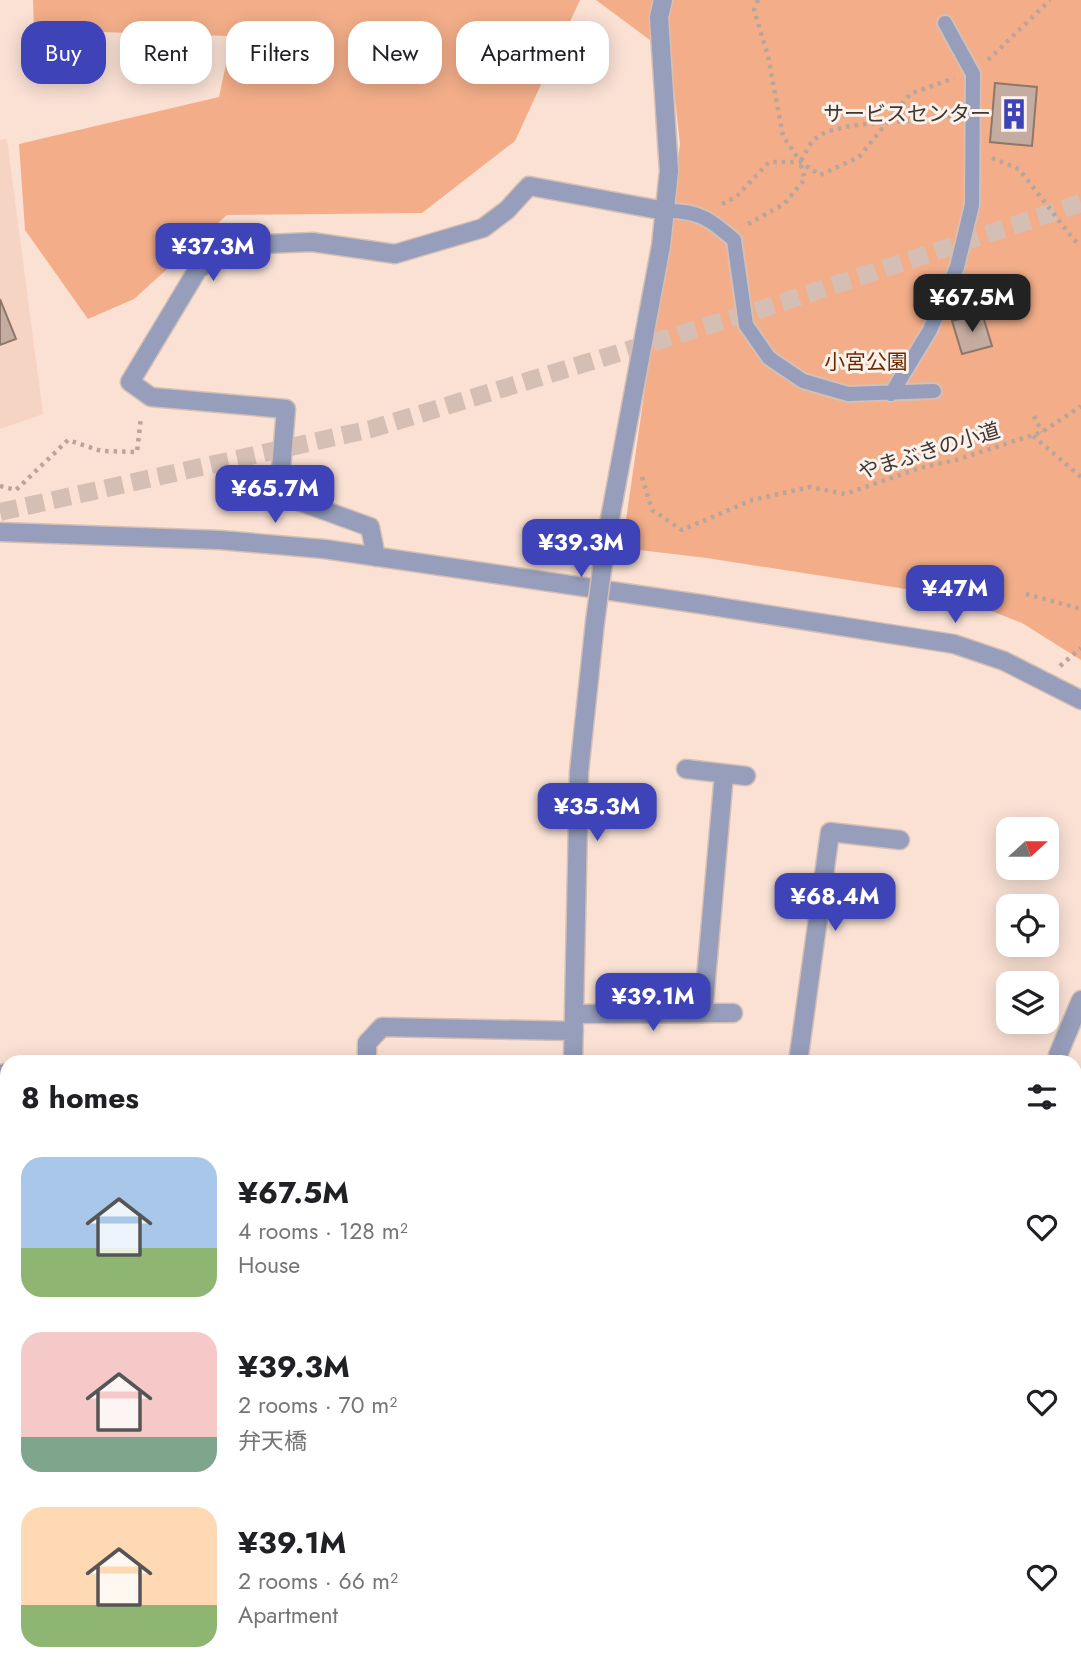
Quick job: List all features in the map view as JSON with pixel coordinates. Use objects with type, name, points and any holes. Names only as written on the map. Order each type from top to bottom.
[{"type":"street","points":[[573,1055],[579,772],[595,622],[606,540],[661,246],[669,171],[659,17],[663,0]]},
{"type":"street","points":[[376,557],[370,527],[279,494],[286,409],[151,397],[130,382],[198,269],[222,254],[245,245],[312,242],[395,254],[483,228],[507,210],[529,186],[665,211]]},
{"type":"street","points":[[0,532],[220,540],[376,557],[954,645],[1004,661],[1081,700]]},
{"type":"street","points":[[686,769],[746,776]]},
{"type":"street","points":[[703,1013],[724,774]]},
{"type":"street","points":[[799,1055],[830,832],[900,840]]},
{"type":"street","points":[[1058,1055],[1081,1000]]},
{"type":"street","points":[[367,1055],[367,1043],[382,1027],[574,1023],[733,1013]]},
{"type":"lane","points":[[891,394],[930,330],[957,267],[972,205],[975,151],[973,74],[945,23]]},
{"type":"lane","points":[[665,211],[687,211],[710,219],[734,240],[746,325],[769,358],[803,381],[848,394],[934,391]]},
{"type":"path","points":[[734,240],[754,219],[784,204],[805,179],[800,162],[783,136],[768,56],[754,10],[758,0]]},
{"type":"path","points":[[687,211],[717,206],[736,197],[769,162],[800,162],[820,175],[859,157],[910,94],[944,80],[973,74],[1050,0]]},
{"type":"path","points":[[800,162],[815,138],[849,126],[932,121],[974,109]]},
{"type":"path","points":[[975,151],[1019,169],[1074,240],[1081,245]]},
{"type":"path","points":[[0,486],[16,491],[68,440],[101,451],[137,452],[144,392]]},
{"type":"path","points":[[1033,436],[1081,406]]},
{"type":"path","points":[[1034,416],[1042,432]]},
{"type":"path","name":"やまぶきの小道","points":[[641,475],[652,510],[682,530],[752,500],[810,487],[845,494],[920,468],[956,460],[1033,436],[1081,477]]},
{"type":"path","points":[[1026,594],[1081,609]]},
{"type":"shaded area","points":[[7,139],[43,414],[0,429],[0,140]]},
{"type":"green space","points":[[33,0],[580,0],[570,21],[456,21],[456,84],[541,84],[515,141],[422,213],[227,215],[134,299],[88,319],[25,230],[19,144],[219,97],[226,64],[226,84],[334,84],[334,21],[226,21],[226,36],[212,35],[212,21],[120,21],[120,33],[106,32],[106,21],[34,21]]},
{"type":"green space","name":"小宮公園","points":[[596,0],[1081,0],[1081,660],[1022,623],[957,597],[707,558],[622,548],[680,144],[670,55]]},
{"type":"building","name":"サービスセンター","points":[[995,83],[1037,87],[1032,146],[990,142]]},
{"type":"building","points":[[0,299],[16,339],[0,345]]},
{"type":"building","points":[[982,313],[992,346],[962,354],[952,321]]},
{"type":"tunnel","points":[[0,512],[371,429],[765,308],[1081,203]]},
{"type":"place","name":"サービスセンター","points":[[1014,114]]}]
